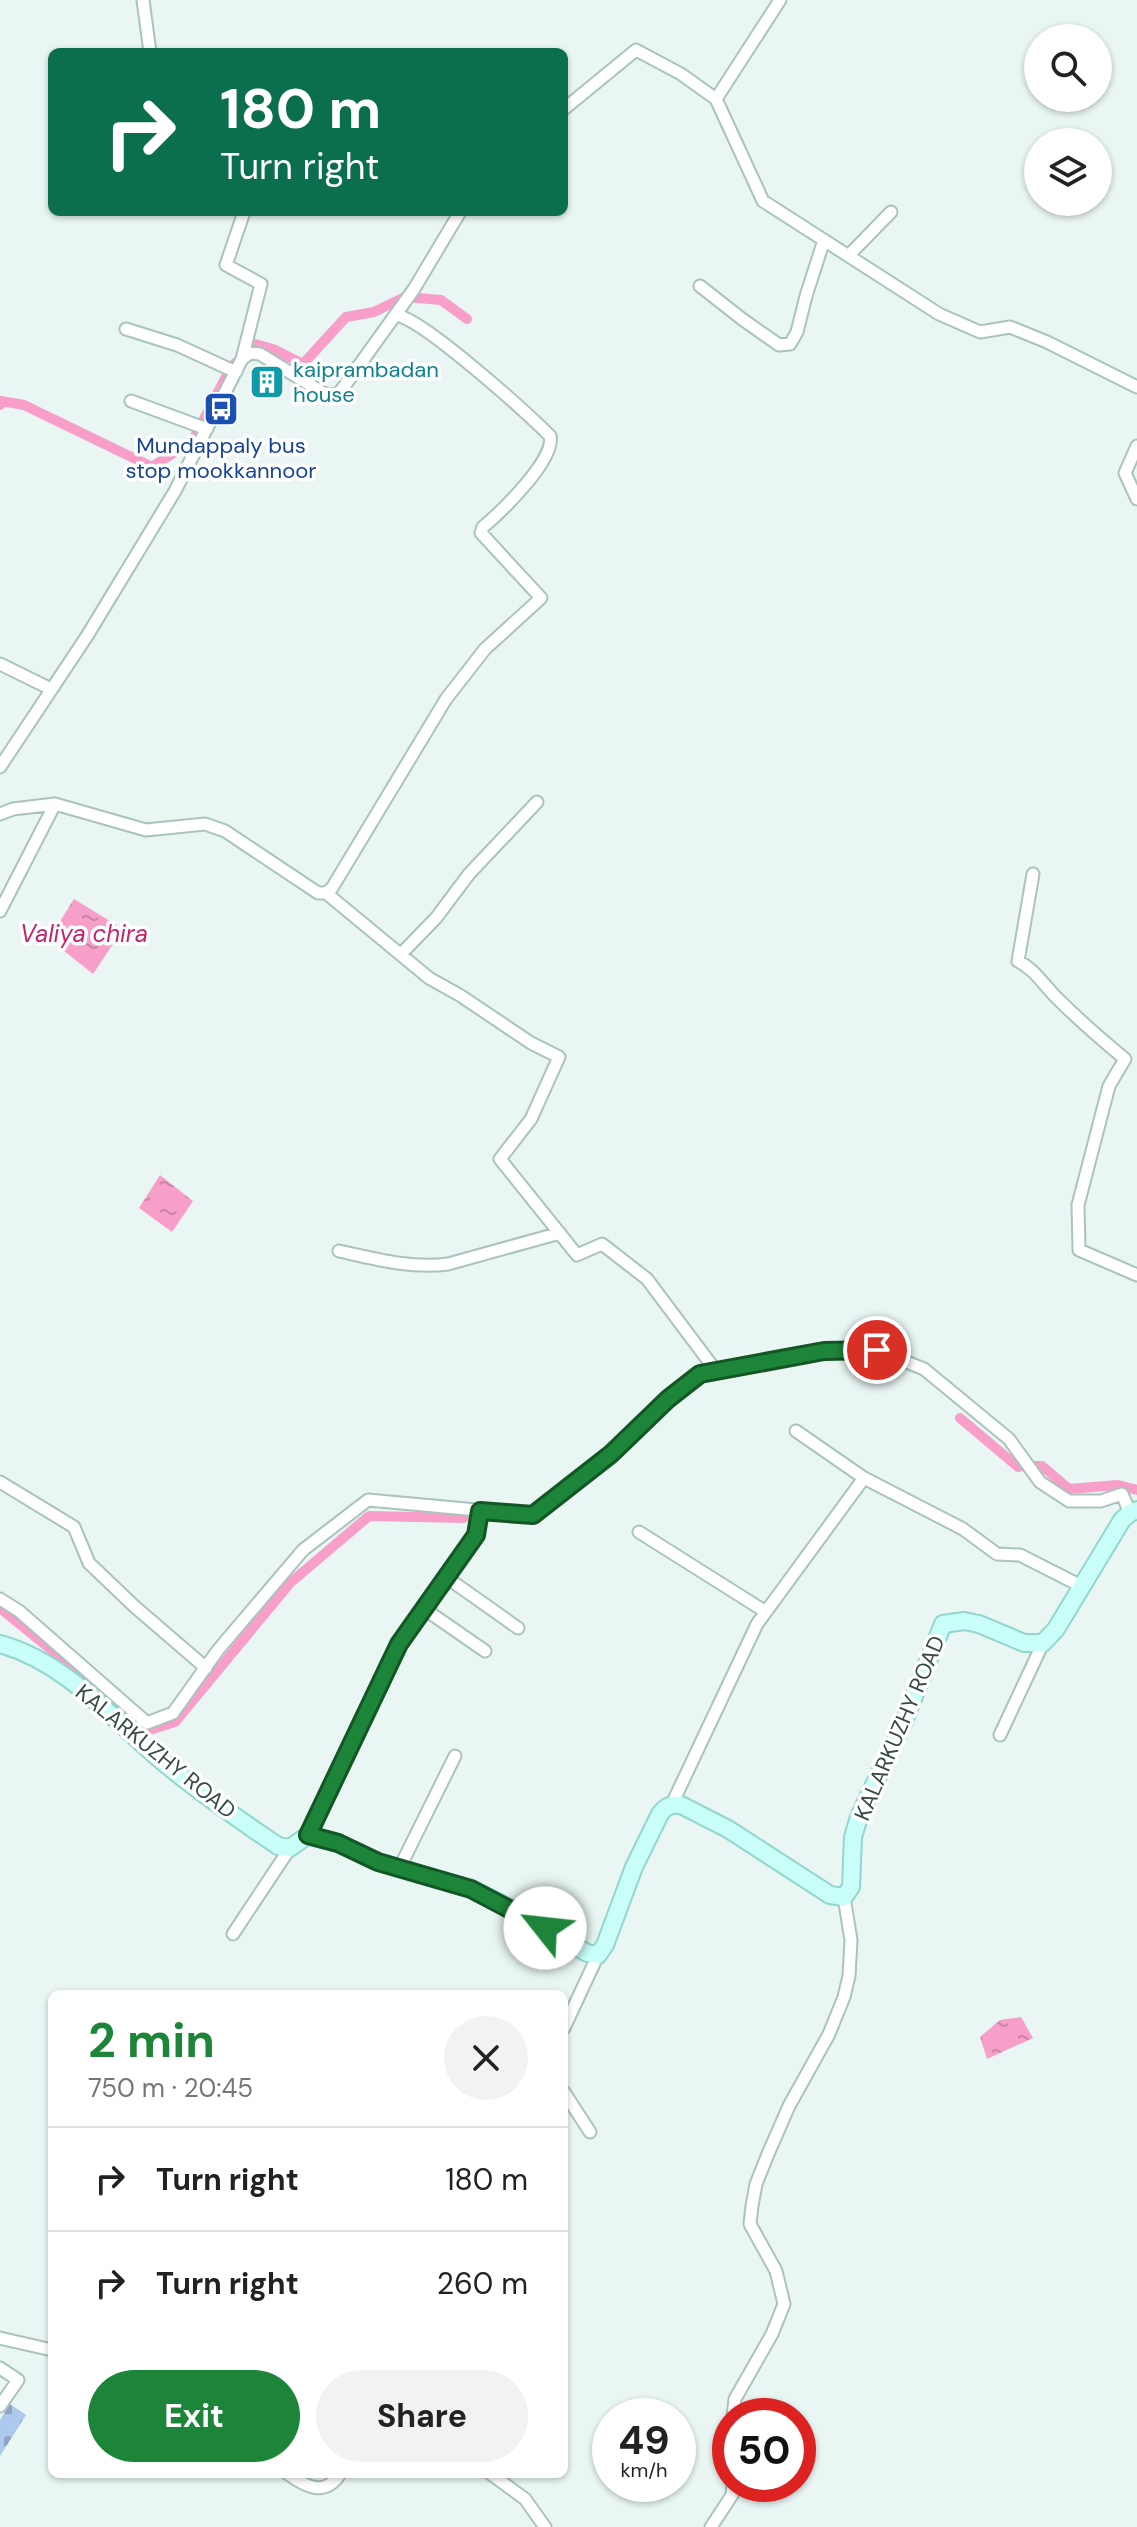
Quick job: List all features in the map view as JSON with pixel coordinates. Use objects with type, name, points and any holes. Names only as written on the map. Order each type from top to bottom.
[{"type":"main road","points":[[1043,1643],[1056,1629],[1083,1587],[1122,1520],[1133,1511]]},
{"type":"main road","name":"KALARKUZHY ROAD","points":[[844,1897],[851,1887],[853,1837],[859,1817],[904,1721],[943,1624],[964,1621],[1024,1643],[1043,1643]]},
{"type":"main road","name":"KALARKUZHY ROAD","points":[[0,1644],[43,1662],[69,1679],[168,1766],[278,1846],[290,1848]]},
{"type":"main road","points":[[290,1848],[308,1835],[338,1843],[378,1862],[471,1889],[524,1915],[587,1953],[598,1955],[605,1945],[647,1840],[660,1814],[672,1804],[681,1805],[728,1829],[830,1895],[844,1897]]},
{"type":"street","points":[[143,0],[149,48]]},
{"type":"street","points":[[716,99],[780,0]]},
{"type":"street","points":[[568,106],[636,50],[681,74],[716,99],[763,201],[939,314],[980,332],[1010,327],[1137,387]]},
{"type":"street","points":[[849,255],[891,212]]},
{"type":"street","points":[[0,767],[87,636],[168,503],[242,359],[261,284],[226,265],[243,216]]},
{"type":"street","points":[[242,359],[250,353],[260,354],[325,394],[335,395],[348,382],[399,311],[458,216]]},
{"type":"street","points":[[700,286],[779,345],[790,344],[797,332],[824,240]]},
{"type":"street","points":[[326,893],[332,888],[446,699],[485,649],[541,598],[481,533],[548,454],[552,442],[550,436],[515,402],[399,311]]},
{"type":"street","points":[[126,329],[177,345],[236,372]]},
{"type":"street","points":[[131,401],[207,429]]},
{"type":"street","points":[[1137,446],[1125,473],[1137,499]]},
{"type":"street","points":[[0,664],[51,689]]},
{"type":"street","points":[[401,954],[436,918],[469,874],[537,802]]},
{"type":"street","points":[[0,911],[55,804]]},
{"type":"street","points":[[0,814],[13,809],[55,804],[146,830],[205,824],[225,831],[318,893],[326,893],[429,978],[531,1043],[559,1057],[531,1119],[500,1159],[577,1255],[602,1244],[647,1279],[716,1371]]},
{"type":"street","points":[[1033,874],[1018,961],[1030,967],[1093,1034],[1125,1059],[1109,1086],[1086,1169],[1078,1205],[1079,1250],[1137,1275]]},
{"type":"street","points":[[339,1251],[392,1262],[433,1266],[560,1233]]},
{"type":"street","points":[[0,1599],[19,1611],[147,1723],[173,1713],[303,1550],[368,1500],[533,1515],[611,1454],[668,1399],[700,1374],[824,1351],[877,1350],[924,1369],[1009,1439],[1040,1482],[1069,1501],[1101,1501],[1122,1494],[1133,1511]]},
{"type":"street","points":[[796,1431],[864,1478],[963,1529],[997,1554],[1020,1555],[1083,1587]]},
{"type":"street","points":[[672,1804],[757,1624],[864,1478]]},
{"type":"street","points":[[0,1482],[74,1527],[89,1563],[206,1668]]},
{"type":"street","points":[[308,1835],[399,1644],[476,1535],[480,1511]]},
{"type":"street","points":[[639,1532],[766,1612]]},
{"type":"street","points":[[448,1575],[453,1582],[518,1628]]},
{"type":"street","points":[[423,1608],[485,1651]]},
{"type":"street","points":[[1000,1735],[1043,1643]]},
{"type":"street","points":[[400,1867],[455,1756]]},
{"type":"street","points":[[233,1934],[290,1848]]},
{"type":"street","points":[[736,2398],[772,2334],[784,2304],[776,2271],[750,2224],[752,2206],[756,2184],[784,2118],[829,2034],[844,1997],[849,1976],[851,1940],[844,1897]]},
{"type":"street","points":[[568,2019],[598,1955]]},
{"type":"street","points":[[568,2098],[590,2132]]},
{"type":"street","points":[[0,2338],[48,2349]]},
{"type":"street","points":[[0,2368],[18,2380],[0,2406]]},
{"type":"street","points":[[294,2478],[317,2489],[329,2485],[336,2478]]},
{"type":"street","points":[[496,2478],[525,2499],[545,2527]]},
{"type":"street","points":[[711,2527],[727,2502]]},
{"type":"green space","points":[[10,2404],[26,2415],[0,2456],[0,2420]]},
{"type":"water","name":"Valiya chira","points":[[74,899],[123,929],[93,974],[49,939]]},
{"type":"water","points":[[160,1175],[193,1201],[172,1232],[139,1208]]},
{"type":"water","points":[[1021,2017],[1033,2038],[987,2059],[980,2037],[1000,2020]]},
{"type":"waterway","points":[[0,405],[1,401],[24,405],[152,467],[193,440],[231,367],[255,344],[303,364],[346,317],[374,312],[405,297],[441,300],[467,319]]},
{"type":"waterway","points":[[960,1418],[1018,1467],[1022,1466]]},
{"type":"waterway","points":[[1034,1466],[1042,1466],[1069,1489],[1118,1485],[1137,1490]]},
{"type":"waterway","points":[[0,1608],[80,1673],[143,1732],[175,1722],[290,1583],[369,1516],[464,1518]]},
{"type":"place","name":"kaiprambadan house","points":[[267,382]]},
{"type":"place","name":"Mundappaly bus stop mookkannoor","points":[[221,409]]},
{"type":"route","points":[[545,1928],[471,1889],[378,1862],[338,1843],[308,1835],[399,1644],[476,1535],[480,1511],[533,1515],[611,1454],[668,1399],[700,1374],[824,1351],[877,1350]]}]
